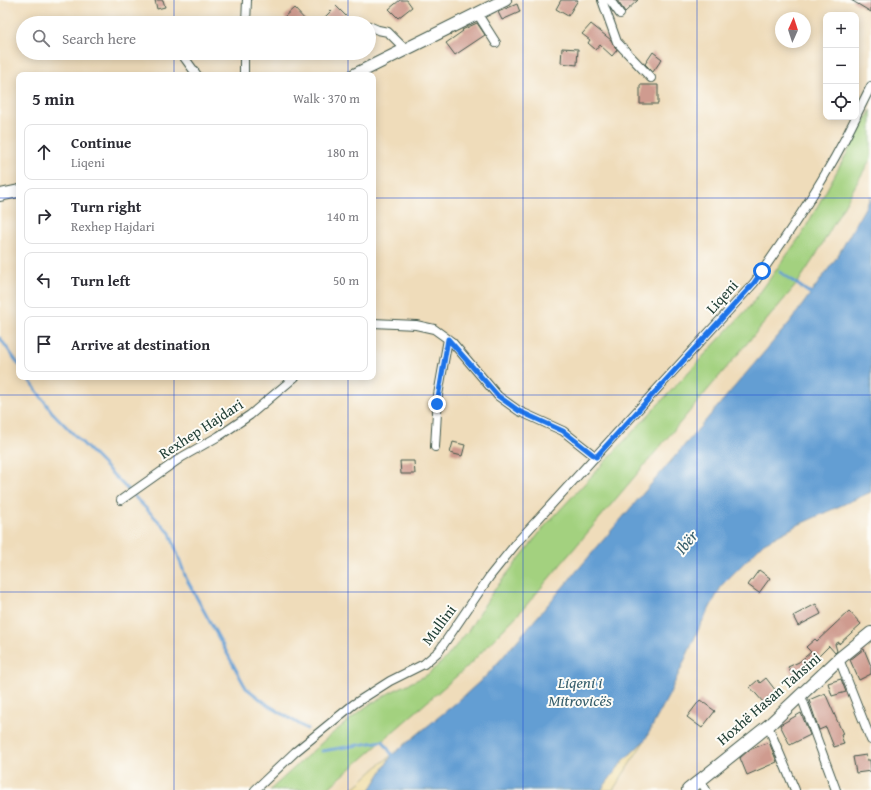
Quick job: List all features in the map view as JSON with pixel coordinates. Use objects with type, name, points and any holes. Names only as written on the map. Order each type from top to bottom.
[{"type":"street","points":[[360,72],[505,0]]},
{"type":"street","points":[[602,0],[618,42],[651,78]]},
{"type":"street","points":[[610,0],[620,14]]},
{"type":"street","points":[[247,16],[248,1]]},
{"type":"street","points":[[477,13],[496,43]]},
{"type":"street","points":[[376,29],[388,32],[405,49]]},
{"type":"street","points":[[186,60],[195,72]]},
{"type":"street","points":[[244,60],[244,72]]},
{"type":"street","name":"Liqeni","points":[[859,111],[871,86]]},
{"type":"street","name":"Liqeni","points":[[596,457],[754,283],[779,248],[839,152],[855,120]]},
{"type":"street","points":[[0,195],[16,192]]},
{"type":"street","points":[[376,323],[416,325],[434,329],[448,339],[498,396],[519,411],[563,431],[596,457]]},
{"type":"street","points":[[435,447],[436,407],[448,339]]},
{"type":"street","name":"Rexhep Hajdari","points":[[120,500],[182,457],[219,436],[250,415],[291,380]]},
{"type":"street","name":"Mullini","points":[[254,790],[354,704],[390,681],[424,664],[440,651],[502,561],[596,457]]},
{"type":"street","name":"Hoxhë Hasan Tahsini","points":[[688,790],[703,785],[801,696],[839,659],[871,633]]},
{"type":"street","points":[[839,659],[871,740]]},
{"type":"street","points":[[801,696],[836,790]]},
{"type":"street","points":[[768,726],[795,790]]},
{"type":"green space","points":[[871,110],[871,158],[816,255],[797,284],[524,608],[466,668],[326,790],[270,790],[328,737],[367,706],[391,692],[427,675],[446,658],[468,631],[492,593],[545,526],[751,305],[802,234]]},
{"type":"sand","points":[[645,740],[613,790],[601,790],[623,761]]},
{"type":"sand","points":[[392,755],[370,790],[351,790],[381,763]]},
{"type":"water","name":"Liqeni i Mitrovicës","points":[[871,197],[871,492],[800,524],[764,543],[722,585],[700,626],[669,695],[645,740],[623,761],[601,790],[370,790],[392,755],[457,702],[487,675],[790,322],[837,257]]},
{"type":"building","points":[[155,0],[163,0],[165,7],[157,9]]},
{"type":"building","points":[[400,0],[407,0],[412,7],[398,18],[389,9]]},
{"type":"building","points":[[561,0],[578,0],[568,16],[556,9]]},
{"type":"building","points":[[617,0],[638,0],[625,12]]},
{"type":"building","points":[[851,0],[871,0],[871,12]]},
{"type":"building","points":[[517,4],[520,12],[502,20],[498,12]]},
{"type":"building","points":[[336,6],[346,16],[326,16]]},
{"type":"building","points":[[294,8],[301,16],[285,16]]},
{"type":"building","points":[[477,23],[485,35],[455,55],[446,43],[463,31],[462,30]]},
{"type":"building","points":[[591,24],[611,40],[617,50],[612,56],[600,45],[596,50],[588,43],[590,40],[582,34]]},
{"type":"building","points":[[562,48],[578,49],[577,65],[561,63]]},
{"type":"building","points":[[653,52],[662,59],[653,72],[645,64]]},
{"type":"building","points":[[640,85],[658,85],[658,104],[640,104]]},
{"type":"building","points":[[453,442],[465,445],[462,456],[450,453]]},
{"type":"building","points":[[400,461],[414,461],[415,474],[401,474]]},
{"type":"building","points":[[759,570],[770,578],[759,593],[748,585]]},
{"type":"building","points":[[816,604],[821,614],[798,626],[793,616]]},
{"type":"building","points":[[849,611],[861,624],[839,644],[839,642],[835,644],[837,651],[835,653],[829,646],[816,659],[793,676],[788,667],[799,662],[811,652],[806,647],[815,639],[817,641]]},
{"type":"building","points":[[864,649],[871,666],[871,674],[859,680],[850,660]]},
{"type":"building","points":[[766,678],[776,691],[763,702],[750,687],[758,680],[760,683]]},
{"type":"building","points":[[841,679],[846,692],[832,696],[828,683]]},
{"type":"building","points":[[825,693],[843,734],[841,735],[844,744],[834,747],[826,727],[819,730],[809,700]]},
{"type":"building","points":[[700,700],[715,711],[702,728],[687,717]]},
{"type":"building","points":[[801,713],[810,735],[790,745],[780,725]]},
{"type":"building","points":[[769,742],[777,762],[747,775],[740,758],[749,750]]},
{"type":"building","points":[[866,755],[867,760],[870,760],[871,771],[856,773],[853,757]]},
{"type":"waterway","points":[[780,272],[811,294]]},
{"type":"waterway","points":[[0,338],[16,361]]},
{"type":"waterway","points":[[29,380],[52,412],[170,533],[186,578],[246,688],[268,705],[307,729]]},
{"type":"waterway","points":[[322,751],[383,741],[392,755]]},
{"type":"route","points":[[437,404],[448,339],[464,355],[498,396],[519,411],[542,420],[563,431],[596,457],[754,283],[762,271]]},
{"type":"water label","name":"Ibër","points":[[686,542]]}]
